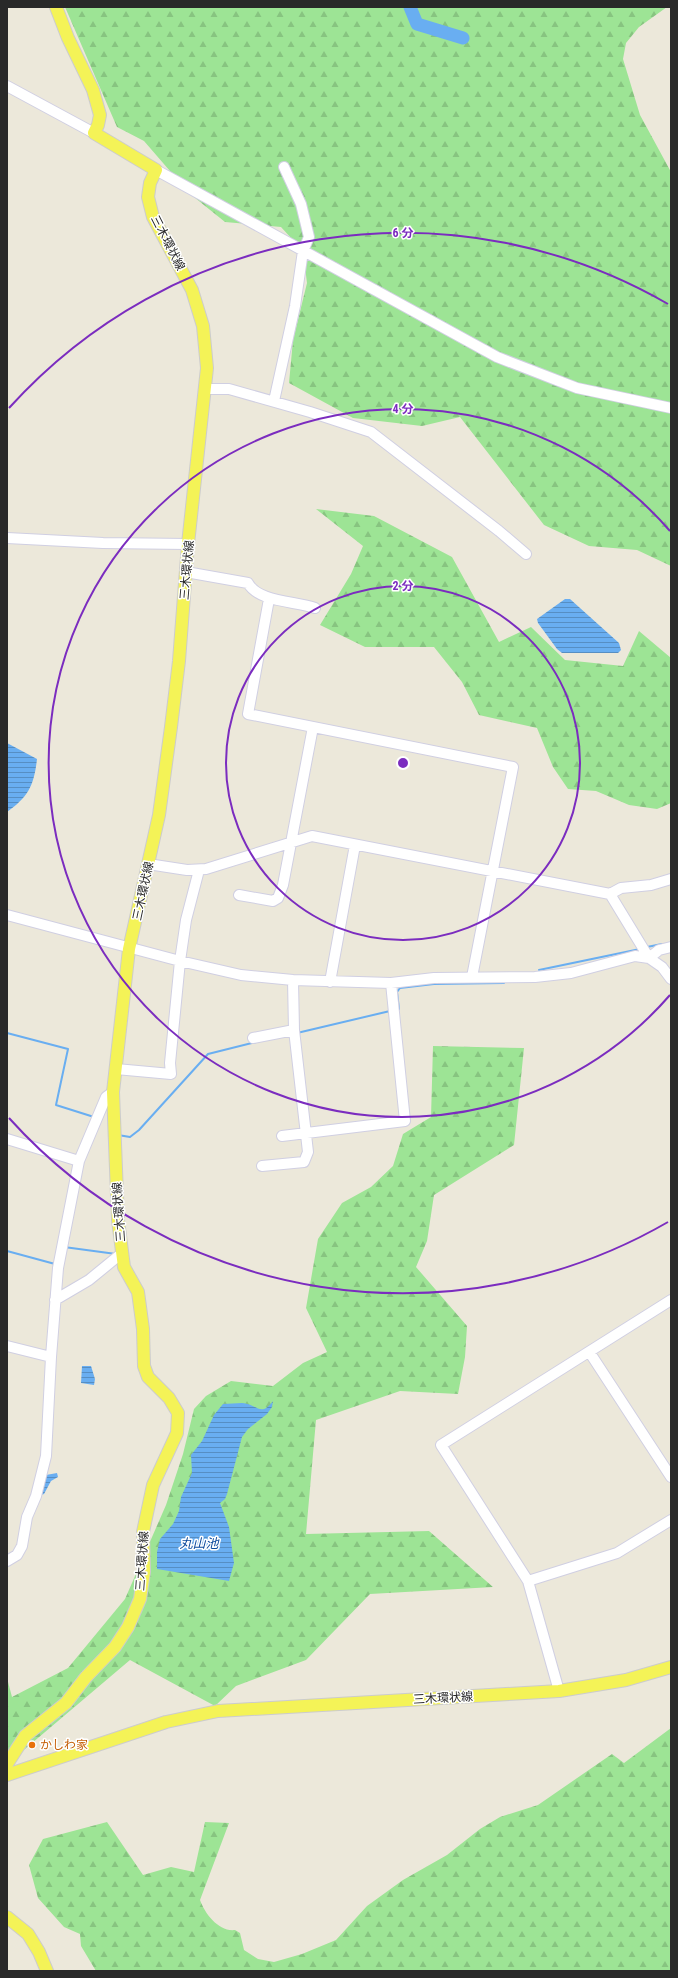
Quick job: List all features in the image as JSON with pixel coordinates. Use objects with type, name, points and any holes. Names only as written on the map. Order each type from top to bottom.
[{"type":"main road","points":[[56,7],[68,38],[93,90],[100,115],[98,125],[94,133],[156,170]]},
{"type":"main road","name":"三木環状線","points":[[7,1764],[25,1736],[66,1703],[86,1677],[115,1646],[128,1627],[140,1599],[144,1572],[143,1532],[153,1485],[177,1433],[178,1413],[169,1398],[148,1377],[144,1366],[143,1329],[138,1292],[124,1267],[118,1220],[113,1092],[129,949],[159,816],[173,712],[188,544],[205,389],[206,353],[203,326],[192,290],[153,216],[148,197],[150,183],[156,170]]},
{"type":"main road","name":"三木環状線","points":[[7,1775],[166,1722],[218,1710],[559,1690],[626,1680],[671,1667]]},
{"type":"main road","points":[[7,1917],[28,1934],[39,1952],[47,1971]]},
{"type":"street","points":[[7,86],[94,133]]},
{"type":"street","points":[[274,401],[295,306],[303,251],[310,237],[301,204],[284,167]]},
{"type":"street","points":[[156,170],[497,357],[577,388],[671,408]]},
{"type":"street","points":[[205,389],[229,389],[274,401],[371,432],[499,531],[526,554]]},
{"type":"street","points":[[7,538],[102,543],[188,544]]},
{"type":"street","points":[[186,572],[248,583],[252,590],[269,598],[301,603],[314,608]]},
{"type":"street","points":[[269,598],[248,714],[513,767],[472,977]]},
{"type":"street","points":[[239,895],[272,901],[278,898],[283,885],[313,727]]},
{"type":"street","points":[[148,864],[187,870],[199,870],[312,836],[610,894],[621,888],[651,885],[671,879]]},
{"type":"street","points":[[330,982],[356,845]]},
{"type":"street","points":[[116,1069],[171,1074],[170,1063],[180,961],[186,920],[199,870]]},
{"type":"street","points":[[610,894],[649,958],[662,967],[671,979]]},
{"type":"street","points":[[7,915],[129,949],[241,975],[330,982],[391,983],[434,978],[535,977],[571,973],[635,956],[649,958],[659,950],[671,947]]},
{"type":"street","points":[[262,1166],[304,1162],[308,1152],[294,1030],[293,980]]},
{"type":"street","points":[[282,1136],[405,1121],[391,983]]},
{"type":"street","points":[[253,1038],[294,1030]]},
{"type":"street","points":[[7,1561],[17,1555],[22,1546],[27,1517],[36,1496],[46,1456],[51,1357],[58,1268],[79,1161],[106,1097],[113,1092]]},
{"type":"street","points":[[7,1139],[79,1161]]},
{"type":"street","points":[[55,1300],[89,1280],[122,1253]]},
{"type":"street","points":[[559,1690],[528,1581],[442,1444],[590,1353],[671,1300]]},
{"type":"street","points":[[7,1346],[51,1357]]},
{"type":"street","points":[[590,1353],[671,1477]]},
{"type":"street","points":[[528,1581],[617,1553],[671,1520]]},
{"type":"green space","points":[[65,7],[667,7],[639,27],[626,43],[623,59],[640,115],[671,172],[671,566],[637,550],[589,546],[544,525],[460,417],[422,426],[353,418],[289,383],[293,340],[307,283],[303,251],[281,227],[225,222],[189,193],[144,141],[117,127]]},
{"type":"green space","points":[[316,509],[374,516],[452,557],[499,642],[531,627],[565,660],[623,666],[639,631],[671,658],[671,803],[657,809],[629,805],[596,791],[568,789],[553,767],[537,728],[479,715],[462,682],[434,647],[365,647],[320,625],[351,574],[363,546]]},
{"type":"green space","points":[[433,1046],[524,1048],[514,1145],[434,1195],[427,1241],[416,1267],[467,1326],[465,1357],[458,1394],[400,1391],[316,1420],[306,1534],[429,1531],[493,1587],[370,1594],[306,1660],[236,1686],[215,1706],[130,1660],[25,1749],[7,1757],[7,1678],[12,1697],[68,1668],[125,1599],[166,1505],[183,1454],[194,1409],[206,1396],[231,1381],[273,1386],[303,1363],[327,1352],[306,1308],[318,1239],[342,1203],[371,1187],[393,1166],[403,1134],[431,1117]]},
{"type":"green space","points":[[671,1728],[671,1971],[96,1971],[81,1946],[80,1934],[64,1927],[38,1898],[29,1865],[43,1839],[107,1822],[143,1875],[171,1867],[194,1872],[205,1822],[229,1823],[200,1900],[205,1911],[213,1921],[223,1928],[235,1930],[240,1933],[244,1950],[258,1959],[274,1962],[302,1954],[336,1940],[367,1906],[403,1880],[447,1855],[480,1829],[500,1817],[538,1805],[612,1754],[624,1763]]},
{"type":"water","points":[[565,599],[570,599],[619,643],[621,650],[618,653],[562,653],[557,649],[538,623],[537,619]]},
{"type":"water","points":[[7,743],[37,759],[34,777],[29,790],[14,807],[7,812]]},
{"type":"water","points":[[82,1366],[91,1366],[95,1379],[94,1385],[81,1383]]},
{"type":"water","name":"丸山池","points":[[273,1401],[272,1407],[267,1414],[248,1429],[242,1437],[227,1494],[225,1499],[220,1503],[229,1527],[234,1563],[229,1581],[157,1569],[157,1552],[160,1539],[173,1524],[179,1511],[181,1497],[192,1473],[191,1455],[202,1441],[214,1415],[223,1404],[242,1403],[259,1409],[265,1409]]},
{"type":"water","points":[[57,1473],[58,1477],[51,1481],[44,1494],[41,1495],[46,1475]]},
{"type":"waterway","points":[[410,7],[417,24],[463,38]]},
{"type":"waterway","points":[[647,947],[662,944]]},
{"type":"waterway","points":[[539,970],[640,949]]},
{"type":"waterway","points":[[397,1010],[399,1009],[397,992],[400,988],[434,984],[504,983]]},
{"type":"waterway","points":[[297,1033],[390,1011]]},
{"type":"waterway","points":[[7,1033],[68,1049],[56,1105],[94,1117]]},
{"type":"waterway","points":[[118,1135],[130,1137],[139,1130],[208,1054],[256,1042]]},
{"type":"waterway","points":[[64,1247],[116,1254]]},
{"type":"waterway","points":[[7,1251],[55,1264]]},
{"type":"place","name":"かしわ家","points":[[32,1745]]}]
